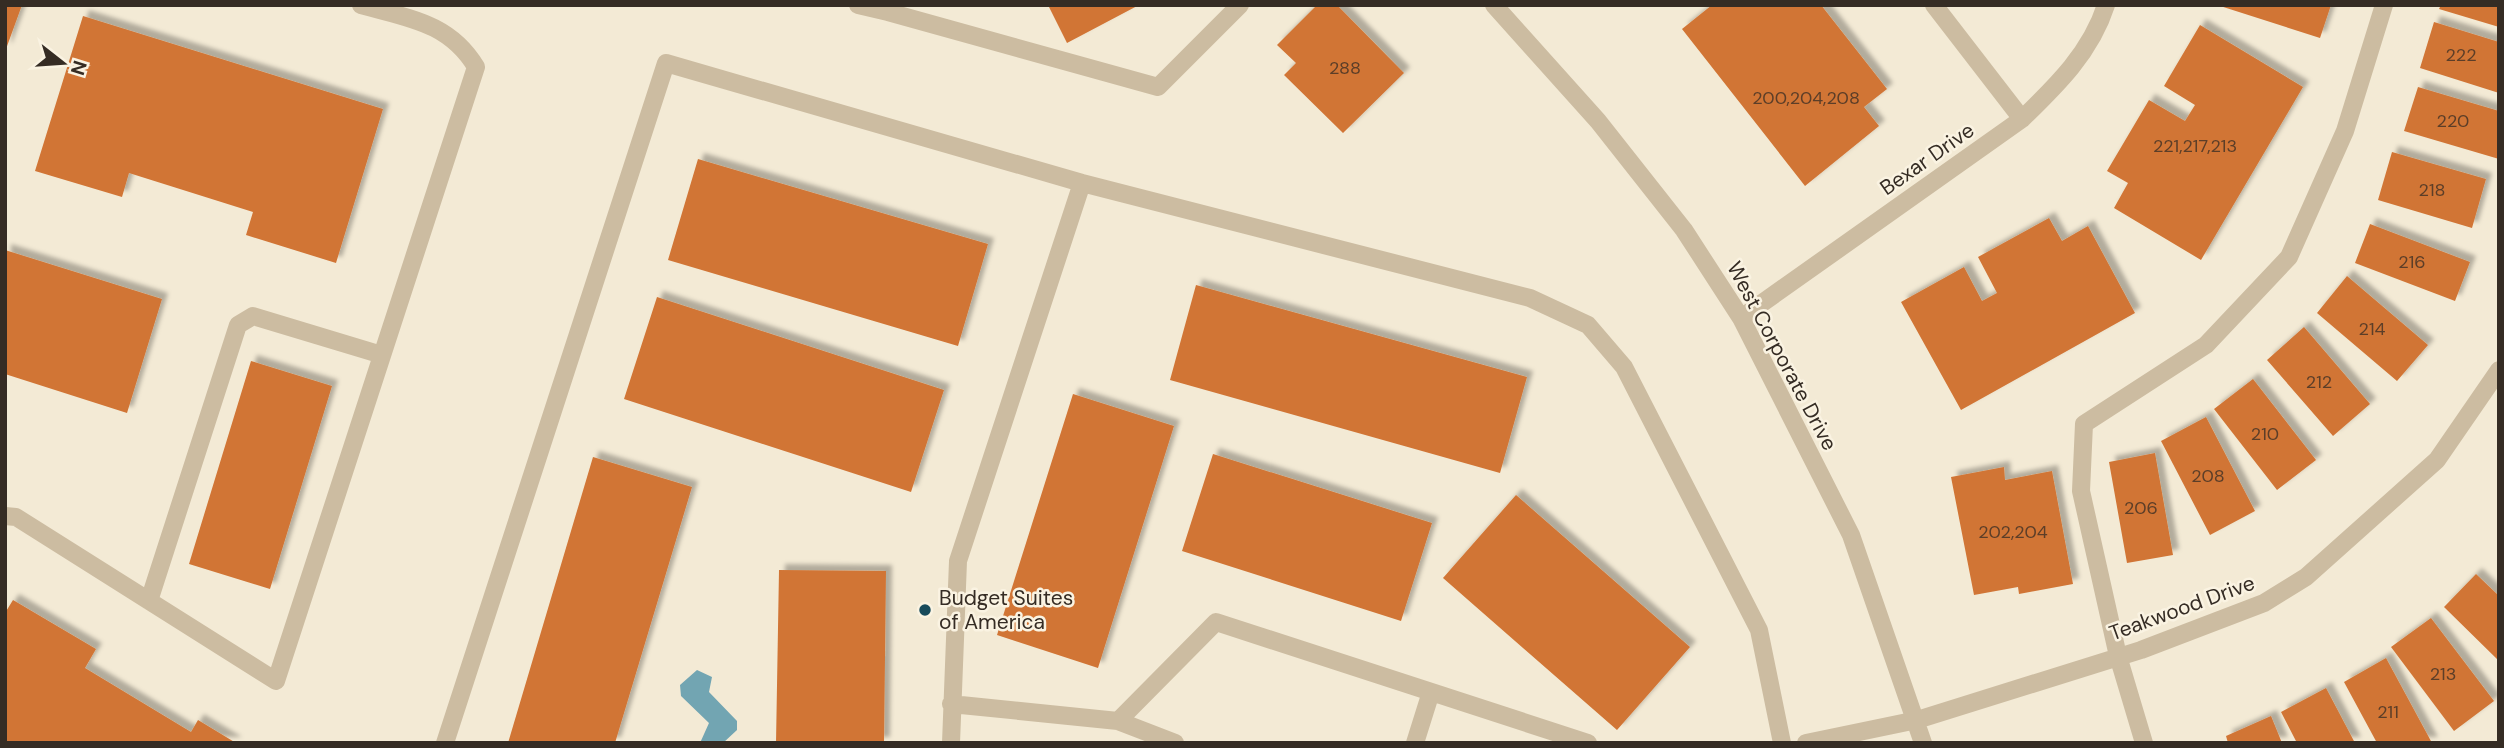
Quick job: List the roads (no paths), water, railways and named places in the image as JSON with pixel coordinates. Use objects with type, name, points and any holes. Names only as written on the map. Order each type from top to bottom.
[{"type":"street","points":[[5,516],[16,517],[276,681],[476,67],[464,48],[431,24],[360,5]]},
{"type":"street","points":[[858,5],[888,8],[1158,87],[1240,5]]},
{"type":"street","name":"West Corporate Drive","points":[[1494,5],[1598,121],[1684,230],[1741,318],[1851,536],[1923,743]]},
{"type":"street","points":[[1934,5],[2022,119]]},
{"type":"street","name":"Bexar Drive","points":[[1741,318],[2022,119],[2061,81],[2097,33],[2106,5]]},
{"type":"street","points":[[2144,743],[2118,656],[2081,491],[2084,424],[2206,345],[2289,257],[2345,131],[2384,5]]},
{"type":"street","points":[[445,743],[666,63],[1082,183],[1530,298],[1588,325],[1624,367],[1759,630],[1782,743]]},
{"type":"street","points":[[951,743],[958,561],[1082,183]]},
{"type":"street","points":[[149,601],[238,325],[253,316],[382,355]]},
{"type":"street","name":"Teakwood Drive","points":[[1806,743],[1917,720],[2118,656],[2264,603],[2306,577],[2437,460],[2499,370]]},
{"type":"street","points":[[1118,720],[1216,622],[1588,743]]},
{"type":"street","points":[[1415,743],[1431,692]]},
{"type":"street","points":[[951,704],[1118,720],[1175,743]]},
{"type":"water","points":[[697,670],[712,677],[709,692],[737,721],[737,730],[723,743],[700,743],[709,723],[681,696],[680,685]]},
{"type":"place","name":"Budget Suites of America","points":[[925,610]]}]
